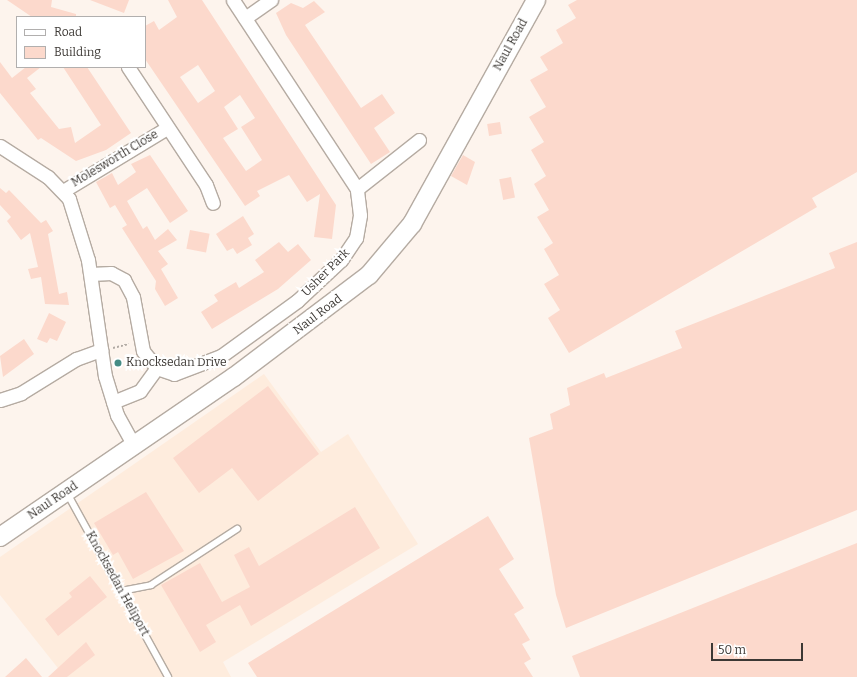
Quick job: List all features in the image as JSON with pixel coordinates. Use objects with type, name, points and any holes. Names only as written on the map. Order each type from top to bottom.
[{"type":"main road","name":"Naul Road","points":[[0,537],[134,446],[329,306],[369,275],[392,251],[412,224],[536,0]]},
{"type":"street","name":"Usher Park","points":[[157,368],[174,374],[222,356],[297,301],[330,272],[356,238],[360,215],[357,189],[233,0]]},
{"type":"street","points":[[245,18],[271,0]]},
{"type":"street","name":"Molesworth Close","points":[[129,68],[206,186],[213,203]]},
{"type":"street","name":"Molesworth Close","points":[[63,191],[167,128]]},
{"type":"street","points":[[357,189],[420,140]]},
{"type":"street","points":[[0,146],[63,191],[74,210],[91,274],[100,350],[113,402],[134,446]]},
{"type":"street","points":[[91,274],[111,273],[124,280],[132,297],[139,342],[149,361],[157,368],[140,391],[113,402]]},
{"type":"street","points":[[0,400],[21,393],[76,359],[100,350]]},
{"type":"lane","name":"Knocksedan Heliport","points":[[66,492],[168,677]]},
{"type":"lane","points":[[121,591],[151,585],[237,529]]},
{"type":"path","points":[[100,350],[139,342]]},
{"type":"shaded area","points":[[264,374],[321,452],[348,434],[418,544],[223,662],[231,677],[65,677],[0,595],[0,557]]},
{"type":"building","points":[[7,0],[52,0],[51,7],[76,14],[76,16],[31,16]]},
{"type":"building","points":[[90,0],[129,0],[124,13]]},
{"type":"building","points":[[168,0],[202,0],[336,205],[332,239],[314,237],[320,194],[307,202],[289,175],[257,191],[260,196],[245,206],[146,60],[146,25],[154,21],[159,30],[177,17]],"holes":[[[198,65],[215,91],[198,103],[180,77]],[[240,95],[255,118],[241,127],[262,160],[246,171],[223,138],[238,129],[224,107]]]},
{"type":"building","points":[[577,0],[857,0],[857,172],[812,198],[817,207],[569,353],[548,318],[560,310],[544,284],[559,275],[544,249],[553,243],[537,217],[549,210],[534,184],[546,176],[531,150],[544,142],[529,117],[546,107],[530,80],[548,70],[540,57],[563,43],[556,30],[576,18],[568,5]]},
{"type":"building","points":[[314,1],[325,12],[305,25],[361,108],[382,94],[395,113],[374,128],[390,152],[371,164],[286,35],[276,13],[291,3],[303,8]]},
{"type":"building","points":[[0,62],[12,78],[25,68],[40,68],[27,78],[36,89],[30,93],[59,129],[71,127],[75,143],[101,125],[64,68],[88,68],[131,133],[106,150],[76,161],[41,138],[38,140],[0,93]]},
{"type":"building","points":[[500,122],[502,134],[489,136],[487,124]]},
{"type":"building","points":[[150,155],[188,211],[170,223],[147,188],[127,201],[143,229],[147,226],[155,240],[168,229],[177,240],[158,251],[168,264],[161,269],[178,298],[165,306],[155,289],[156,281],[122,228],[127,225],[115,205],[110,208],[96,182],[112,173],[118,185],[136,172],[131,164]]},
{"type":"building","points":[[463,155],[475,162],[467,185],[451,176]]},
{"type":"building","points":[[511,177],[515,198],[503,200],[499,179]]},
{"type":"building","points":[[0,188],[6,193],[9,190],[41,223],[46,220],[53,231],[48,234],[59,294],[67,292],[69,305],[45,304],[41,277],[31,279],[28,269],[38,267],[30,233],[21,240],[7,221],[11,217],[0,205]]},
{"type":"building","points":[[243,216],[254,234],[248,238],[252,245],[237,254],[233,248],[227,251],[216,234]]},
{"type":"building","points":[[190,230],[210,234],[206,252],[186,249]]},
{"type":"building","points":[[279,242],[288,252],[298,244],[311,260],[278,289],[212,329],[201,312],[218,301],[214,295],[236,282],[239,288],[264,272],[255,260]]},
{"type":"building","points":[[857,242],[857,510],[566,628],[556,595],[529,438],[553,429],[550,414],[570,405],[567,388],[604,373],[606,378],[682,348],[675,331],[835,268],[829,253]]},
{"type":"building","points":[[49,313],[66,322],[57,341],[50,338],[47,343],[37,339]]},
{"type":"building","points":[[24,339],[34,354],[3,377],[0,356]]},
{"type":"building","points":[[268,386],[319,454],[258,501],[232,468],[199,493],[173,458]]},
{"type":"building","points":[[146,492],[184,551],[133,579],[118,552],[113,555],[94,523]]},
{"type":"building","points":[[355,507],[380,548],[251,626],[240,605],[206,625],[216,642],[200,652],[161,585],[200,563],[222,602],[250,587],[234,555],[249,547],[259,566]]},
{"type":"building","points":[[488,516],[514,559],[499,569],[524,608],[514,614],[530,640],[522,644],[531,659],[524,663],[533,677],[257,677],[248,663]]},
{"type":"building","points":[[857,543],[857,677],[580,677],[572,656]]},
{"type":"building","points":[[90,576],[107,597],[58,636],[45,619],[72,597],[69,593]]},
{"type":"building","points":[[86,642],[95,655],[67,677],[48,677]]},
{"type":"building","points":[[26,658],[42,677],[5,677]]},
{"type":"place","name":"Knocksedan Drive","points":[[118,363]]}]
